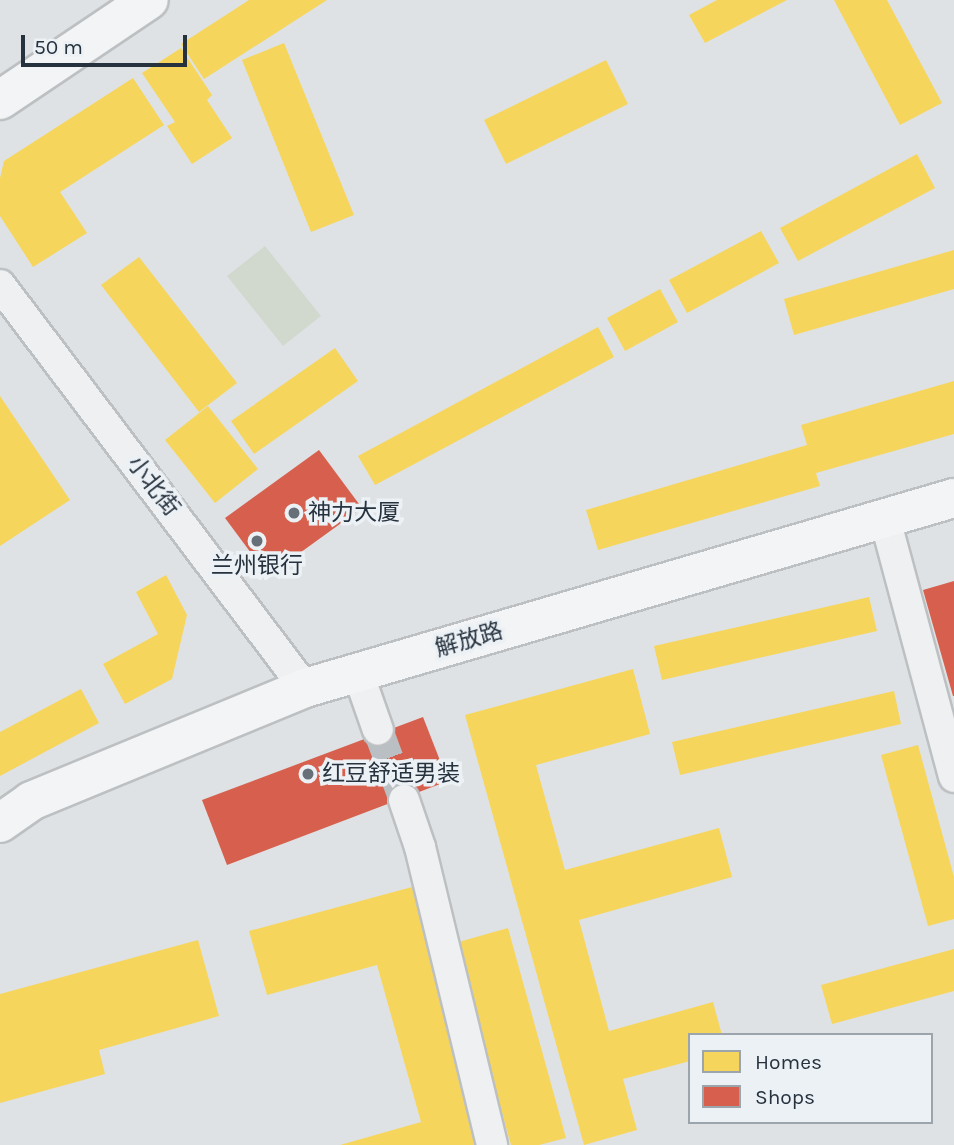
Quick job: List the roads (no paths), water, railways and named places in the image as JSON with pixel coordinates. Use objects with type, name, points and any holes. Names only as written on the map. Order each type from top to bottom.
[{"type":"main road","points":[[0,100],[149,0]]},
{"type":"main road","name":"解放路","points":[[0,823],[31,801],[305,688],[954,498]]},
{"type":"street","name":"小北街","points":[[0,285],[305,688]]},
{"type":"street","points":[[885,519],[954,777]]},
{"type":"street","points":[[358,673],[378,730]]},
{"type":"street","points":[[404,800],[421,847],[492,1145]]},
{"type":"tunnel","points":[[378,730],[404,800]]},
{"type":"place","name":"神力大厦","points":[[294,513]]},
{"type":"place","name":"兰州银行","points":[[257,541]]},
{"type":"place","name":"红豆舒适男装","points":[[308,774]]}]
